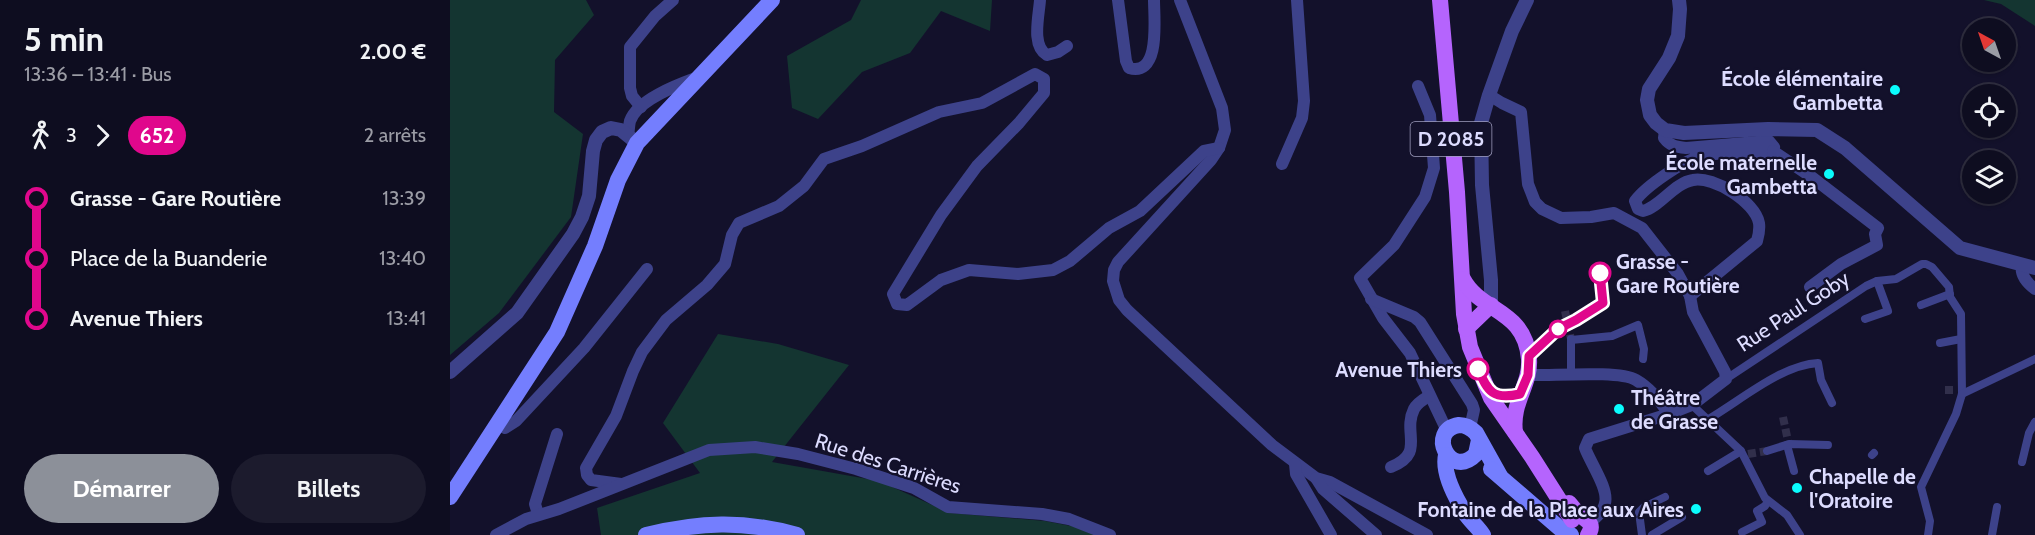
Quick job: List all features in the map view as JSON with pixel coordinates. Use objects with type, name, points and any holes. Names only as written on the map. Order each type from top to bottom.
[{"type":"main road","points":[[450,497],[557,332],[595,246],[633,139],[772,0]]},
{"type":"main road","name":"D 2085","points":[[1440,0],[1466,329],[1487,389],[1575,526]]},
{"type":"main road","points":[[1463,279],[1470,291],[1509,316],[1520,331],[1529,356],[1528,375],[1515,410],[1515,432]]},
{"type":"main road","points":[[1466,329],[1491,304]]},
{"type":"main road","points":[[1487,389],[1499,396],[1520,394]]},
{"type":"main road","points":[[1479,530],[1466,515],[1446,471],[1446,454],[1443,445],[1447,431],[1458,425],[1474,434],[1500,476]]},
{"type":"main road","points":[[1474,434],[1478,449],[1460,472],[1460,481],[1479,530]]},
{"type":"main road","points":[[1446,454],[1456,461],[1469,459],[1500,476],[1575,526]]},
{"type":"main road","points":[[646,535],[700,525],[730,523],[796,535]]},
{"type":"street","points":[[641,107],[632,96],[630,88],[630,46],[655,16],[673,0]]},
{"type":"street","points":[[1040,0],[1038,45],[1041,52],[1047,56],[1066,46]]},
{"type":"street","points":[[1118,0],[1126,61],[1129,68],[1136,70],[1144,67],[1153,49],[1154,0]]},
{"type":"street","points":[[1180,0],[1222,108],[1225,130],[1219,148],[1211,160],[1118,262],[1114,270],[1113,281],[1119,300],[1205,384],[1295,464],[1317,478],[1330,482],[1427,535]]},
{"type":"street","points":[[1282,164],[1302,118],[1304,101],[1297,0]]},
{"type":"street","points":[[1491,304],[1491,280],[1482,185],[1481,123],[1512,31],[1527,0]]},
{"type":"street","points":[[1678,0],[1680,9],[1678,36],[1669,58],[1649,89],[1647,100],[1650,115],[1665,130],[1684,133],[1768,129],[1817,130],[1845,148],[1960,248],[2029,267]]},
{"type":"street","points":[[621,484],[591,480],[585,468],[616,416],[642,352],[666,320],[707,285],[725,264],[732,235],[739,224],[779,206],[804,186],[824,159],[862,146],[939,112],[981,103],[1035,74],[1044,78],[1044,93],[1019,123],[977,166],[941,215],[893,294],[897,304],[907,305],[940,280],[969,270],[1018,274],[1053,270],[1070,261],[1109,228],[1140,211],[1204,151],[1219,148]]},
{"type":"street","points":[[633,139],[631,120],[641,107],[678,84],[696,78]]},
{"type":"street","points":[[1418,86],[1430,115],[1434,168],[1425,197],[1394,245],[1360,278],[1371,299],[1410,353],[1447,431]]},
{"type":"street","points":[[1489,95],[1521,112],[1528,184],[1534,202],[1542,209],[1561,218],[1591,217],[1614,213],[1642,228],[1678,274],[1690,296],[1693,312],[1722,365],[1726,379]]},
{"type":"street","points":[[450,372],[517,313],[573,234],[589,196],[593,151],[596,140],[602,132],[611,128],[621,130],[633,139]]},
{"type":"street","points":[[1665,130],[1664,138],[1668,144],[1675,147],[1769,141],[1774,147],[1773,151]]},
{"type":"street","points":[[1690,296],[1756,241],[1760,232],[1757,216],[1747,202],[1731,190],[1700,179],[1691,180],[1667,194],[1647,210],[1643,211],[1638,208],[1635,201],[1640,194],[1663,177],[1694,159],[1732,153],[1769,153],[1773,151]]},
{"type":"street","points":[[1773,151],[1813,178],[1878,228],[1875,234],[1877,245],[1841,264],[1810,287]]},
{"type":"street","name":"Rue Paul Goby","points":[[1575,526],[1599,515],[1606,501],[1603,488],[1585,448],[1588,439],[1692,405],[1726,379],[1852,295],[1877,281],[1896,279],[1926,264],[1932,267],[1949,287],[1950,294]]},
{"type":"street","points":[[2029,267],[2021,270],[2026,281],[2035,289]]},
{"type":"street","points":[[498,425],[505,428],[516,421],[584,348],[647,269]]},
{"type":"street","points":[[1865,319],[1888,310],[1877,281]]},
{"type":"street","points":[[1921,305],[1950,294],[1961,314],[1960,391],[1956,414],[1920,488],[1930,521],[1928,535]]},
{"type":"street","points":[[1371,299],[1414,317],[1420,322],[1472,404],[1474,434]]},
{"type":"street","points":[[1571,376],[1571,339],[1612,336],[1638,326],[1644,349],[1643,359]]},
{"type":"street","points":[[1940,343],[1961,339]]},
{"type":"street","points":[[1960,391],[2035,359]]},
{"type":"street","points":[[1707,420],[1787,371],[1818,363],[1821,380],[1832,404]]},
{"type":"street","points":[[1528,375],[1619,374],[1636,380],[1663,404],[1669,414]]},
{"type":"street","points":[[1391,467],[1408,458],[1412,450],[1413,410],[1418,403],[1429,396]]},
{"type":"street","points":[[1692,405],[1744,453],[1768,501],[1787,515],[1800,535]]},
{"type":"street","points":[[2022,462],[2029,433],[2035,422]]},
{"type":"street","points":[[538,514],[536,504],[557,434]]},
{"type":"street","points":[[1788,443],[1794,471]]},
{"type":"street","points":[[1767,451],[1788,443],[1828,444]]},
{"type":"street","name":"Rue des Carrières","points":[[496,535],[538,514],[559,509],[709,450],[755,447],[798,454],[856,469],[914,489],[948,507],[1042,514],[1069,519],[1110,535]]},
{"type":"street","points":[[1708,471],[1744,453]]},
{"type":"street","points":[[1295,464],[1296,474],[1331,535]]},
{"type":"street","points":[[1317,478],[1323,489],[1376,535]]},
{"type":"street","points":[[1642,535],[1639,512],[1644,507],[1665,497]]},
{"type":"street","points":[[1742,532],[1762,522],[1757,511],[1768,501]]},
{"type":"street","points":[[1992,535],[1997,507]]},
{"type":"street","points":[[1652,535],[1682,517]]},
{"type":"green space","points":[[450,0],[586,0],[594,15],[555,60],[554,112],[583,134],[571,217],[499,313],[450,355]]},
{"type":"green space","points":[[861,0],[992,0],[990,31],[941,11],[910,53],[862,72],[818,119],[792,108],[787,56],[851,20]]},
{"type":"green space","points":[[1984,0],[2035,0],[2035,26],[2001,4]]},
{"type":"green space","points":[[718,334],[778,344],[849,365],[772,462],[879,481],[950,513],[1045,521],[1097,531],[1103,535],[601,535],[597,508],[700,473],[663,423]]},
{"type":"tunnel","points":[[1565,311],[1571,339]]},
{"type":"tunnel","points":[[1945,390],[1957,390]]},
{"type":"tunnel","points":[[1783,417],[1788,441]]},
{"type":"tunnel","points":[[1748,454],[1767,451]]},
{"type":"bus line","name":"652","points":[[1478,369],[1487,389],[1505,397],[1520,394],[1528,375],[1529,356],[1558,329],[1603,303],[1600,273]]},
{"type":"place","name":"École élémentaire Gambetta","points":[[1895,90]]},
{"type":"place","name":"École maternelle Gambetta","points":[[1829,174]]},
{"type":"place","name":"Grasse - Gare Routière","points":[[1600,273]]},
{"type":"place","name":"Avenue Thiers","points":[[1478,369]]},
{"type":"place","name":"Théâtre de Grasse","points":[[1619,409]]},
{"type":"place","name":"Chapelle de l'Oratoire","points":[[1797,488]]},
{"type":"place","name":"Fontaine de la Place aux Aires","points":[[1696,509]]}]
